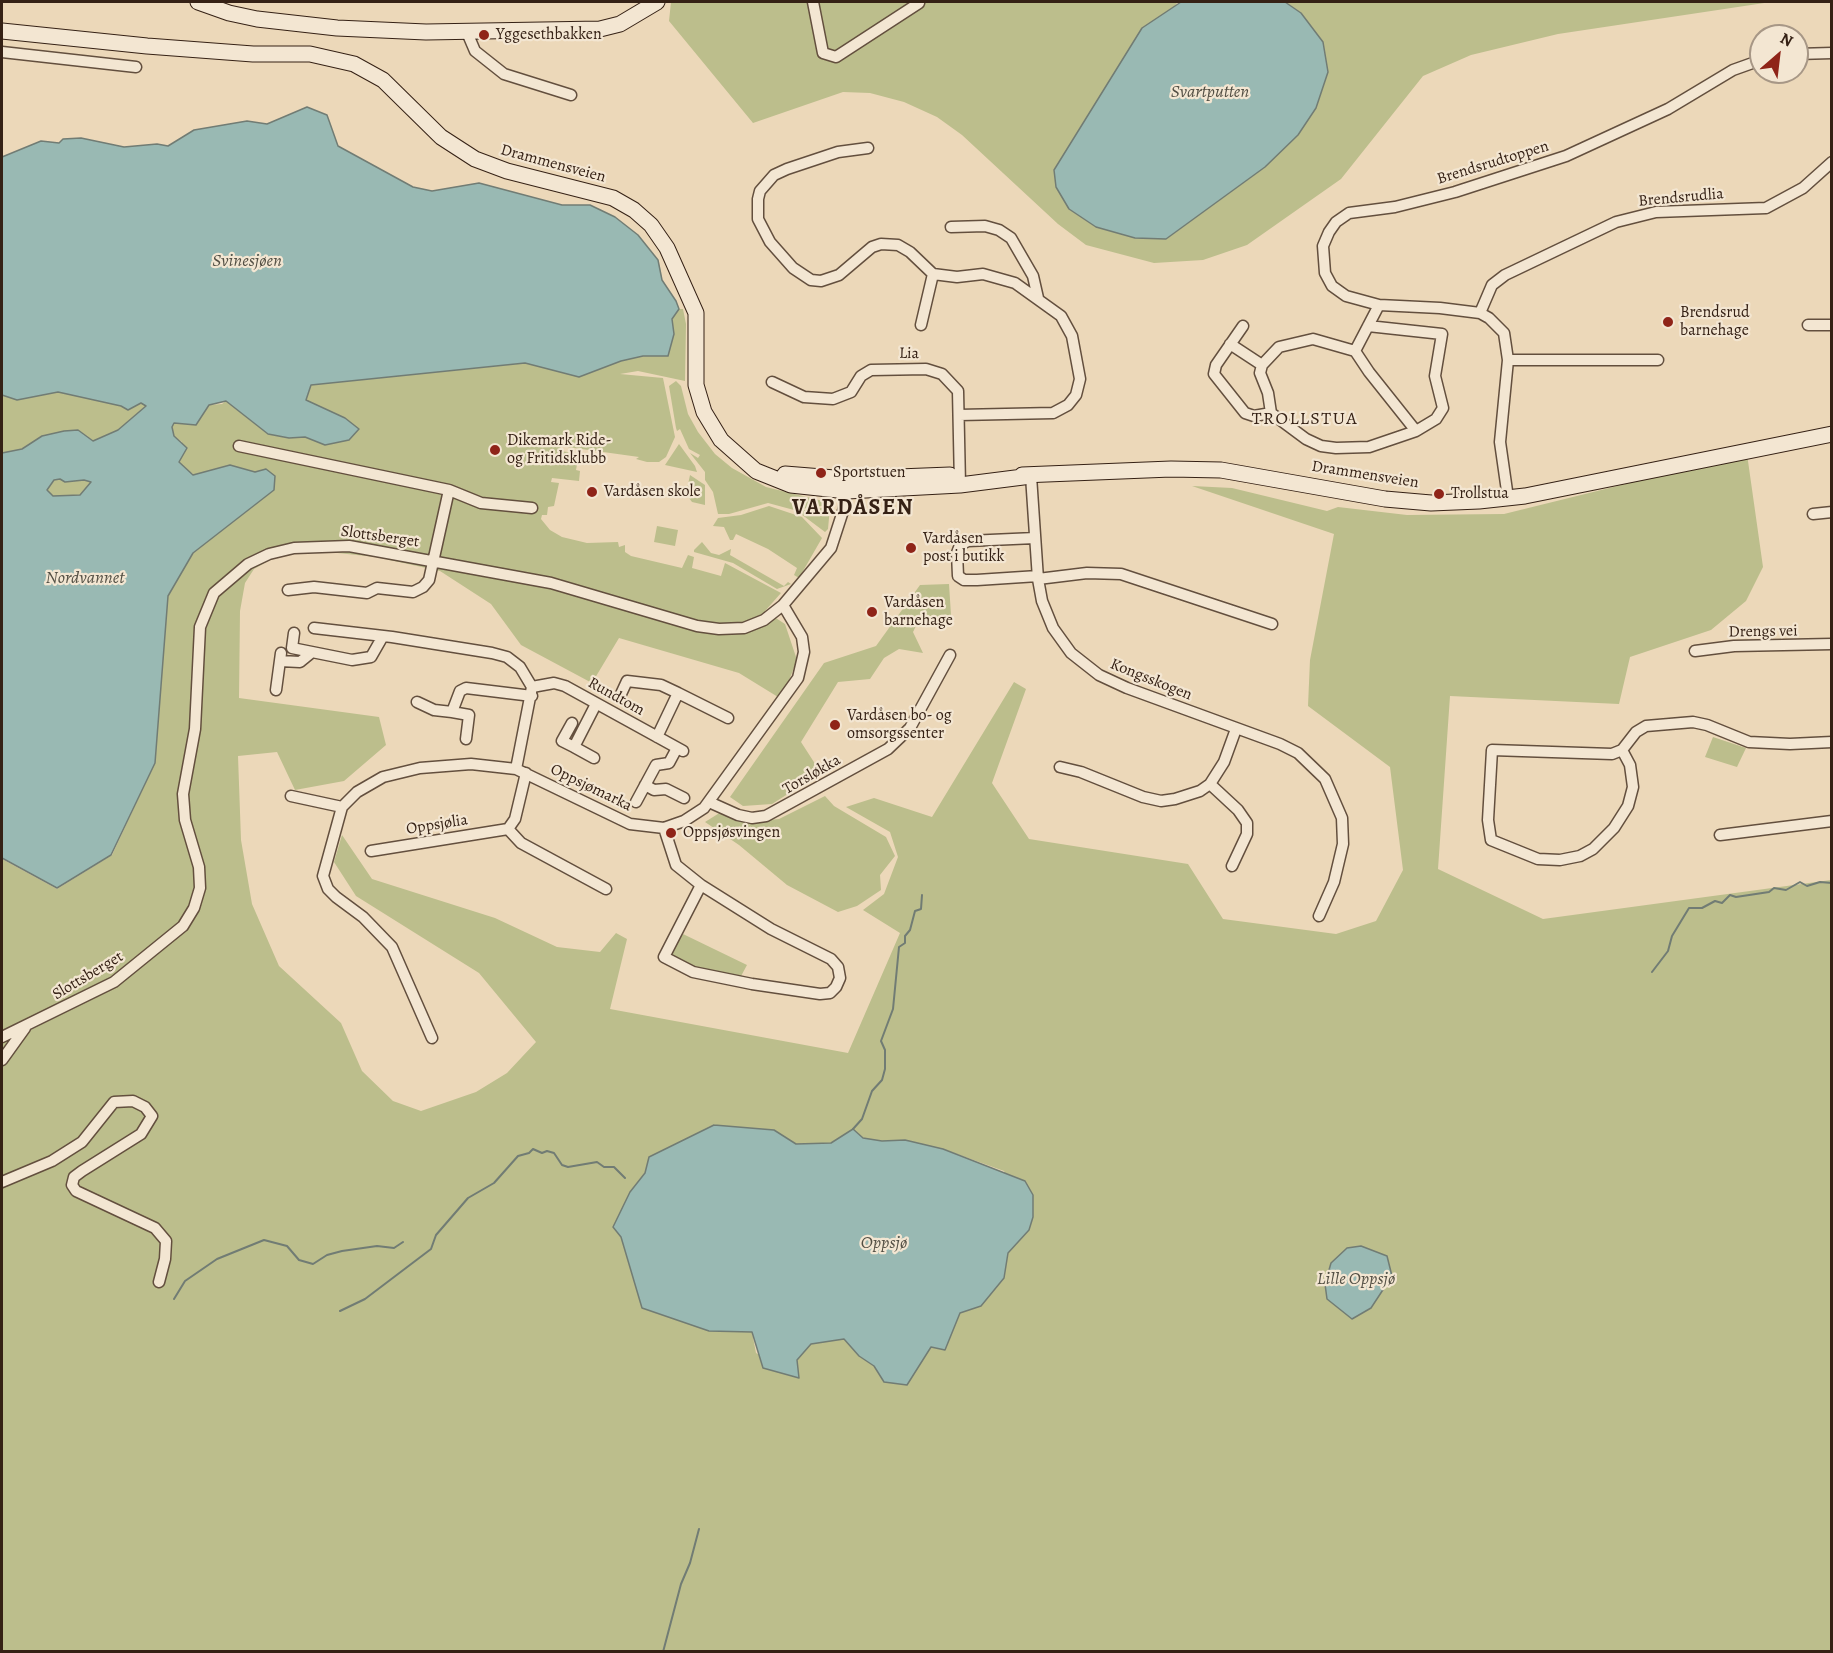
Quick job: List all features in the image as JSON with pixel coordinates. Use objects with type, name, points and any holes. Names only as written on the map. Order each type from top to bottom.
[{"type":"main road","points":[[198,2],[257,19],[401,32],[600,29],[620,24],[657,2]]},
{"type":"main road","name":"Drammensveien","points":[[2,31],[254,54],[310,54],[342,60],[383,80],[441,137],[475,159],[507,171],[622,202],[643,216],[660,236],[686,287],[697,324],[699,398],[710,425],[738,457],[781,473],[847,485],[1195,469],[1251,474],[1401,500],[1452,503],[1508,498],[1832,434]]},
{"type":"street","points":[[813,2],[823,53],[836,57],[919,3]]},
{"type":"street","points":[[466,30],[475,51],[504,74],[571,95]]},
{"type":"street","points":[[2,52],[136,67]]},
{"type":"street","points":[[1809,54],[1832,53]]},
{"type":"street","name":"Brendsrudtoppen","points":[[1480,313],[1440,308],[1379,305],[1346,296],[1332,286],[1326,273],[1323,246],[1336,222],[1361,210],[1395,207],[1455,192],[1566,156],[1668,109],[1733,70],[1749,64]]},
{"type":"street","points":[[868,148],[838,152],[774,175],[760,191],[758,219],[782,257],[811,280],[821,281],[839,275],[872,247],[881,244],[898,245],[910,252],[933,274],[997,276],[1015,283],[1061,316],[1072,336],[1080,379],[1076,395],[1068,405],[1053,413],[959,415]]},
{"type":"street","name":"Brendsrudlia","points":[[1480,313],[1492,285],[1505,275],[1616,222],[1656,212],[1766,208],[1803,188],[1832,162]]},
{"type":"street","points":[[951,227],[985,226],[999,230],[1011,238],[1034,276],[1038,298]]},
{"type":"street","points":[[921,325],[933,274]]},
{"type":"street","points":[[1355,351],[1379,305]]},
{"type":"street","points":[[1480,313],[1489,318],[1504,333],[1508,360],[1500,442],[1508,498]]},
{"type":"street","points":[[1808,325],[1832,325]]},
{"type":"street","points":[[1243,326],[1216,365],[1214,374],[1245,413],[1254,416],[1271,413]]},
{"type":"street","points":[[1368,326],[1442,334],[1435,376],[1443,408],[1436,419],[1416,431],[1369,447],[1321,446],[1305,439],[1271,413],[1260,373],[1262,365],[1279,347],[1299,340],[1323,340],[1355,351],[1368,372],[1416,431]]},
{"type":"street","points":[[1230,344],[1262,365]]},
{"type":"street","points":[[1508,360],[1658,360]]},
{"type":"street","name":"Lia","points":[[772,382],[804,397],[833,399],[851,392],[861,376],[871,370],[926,369],[942,374],[958,391],[959,480]]},
{"type":"street","points":[[239,446],[450,490],[482,503],[532,508]]},
{"type":"street","name":"Kongsskogen","points":[[1031,476],[1038,577],[1042,601],[1053,628],[1071,653],[1098,675],[1127,688],[1298,753],[1319,773],[1332,791],[1342,818],[1343,844],[1334,882],[1319,916]]},
{"type":"street","name":"Slottsberget","points":[[2,1037],[25,1028],[114,982],[183,926],[194,908],[200,888],[199,867],[185,820],[183,794],[195,729],[200,627],[214,593],[227,579],[248,564],[269,554],[294,548],[349,546],[433,559],[551,583],[672,620],[719,629],[744,628],[764,620],[783,605],[831,548],[847,485]]},
{"type":"street","points":[[288,590],[314,587],[367,592],[377,588],[413,592],[423,587],[429,580],[450,490]]},
{"type":"street","points":[[1813,514],[1832,512]]},
{"type":"street","points":[[1035,538],[968,541],[960,545],[957,553],[958,576],[964,580],[977,580],[1088,573],[1120,574],[1272,624]]},
{"type":"street","name":"Oppsjømarka","points":[[342,807],[368,784],[394,773],[450,764],[521,771],[630,824],[664,828],[684,821],[703,809],[709,802],[789,692],[802,668],[804,652],[802,637],[783,605]]},
{"type":"street","points":[[314,628],[492,652],[507,657],[520,667],[532,692],[515,819],[508,829],[521,843],[606,889]]},
{"type":"street","points":[[294,633],[292,648],[352,660],[371,657],[383,636]]},
{"type":"street","name":"Drengs vei","points":[[1695,651],[1734,646],[1832,644]]},
{"type":"street","points":[[276,690],[281,657],[300,662],[311,653]]},
{"type":"street","name":"Torsløkka","points":[[709,802],[738,815],[752,818],[766,816],[888,750],[910,728],[950,655]]},
{"type":"street","points":[[616,703],[627,681],[661,685],[728,718]]},
{"type":"street","name":"Rundtom","points":[[452,712],[460,691],[466,688],[532,692],[554,683],[596,704],[616,703],[657,737],[680,749],[669,763],[656,765],[645,786]]},
{"type":"street","points":[[657,737],[678,693]]},
{"type":"street","points":[[417,702],[434,710],[470,711],[466,739]]},
{"type":"street","points":[[574,747],[596,704]]},
{"type":"street","points":[[584,729],[568,720],[562,741],[594,758]]},
{"type":"street","points":[[1622,750],[1630,765],[1633,787],[1628,806],[1614,828],[1593,849],[1580,856],[1560,860],[1538,859],[1491,840],[1488,820],[1492,750],[1612,754],[1622,750],[1636,732],[1646,726],[1693,722],[1707,724],[1749,742],[1790,744],[1832,742]]},
{"type":"street","points":[[1060,767],[1081,772],[1143,797],[1161,801],[1188,795],[1210,784],[1224,762],[1236,729]]},
{"type":"street","points":[[1210,784],[1238,810],[1247,823],[1247,834],[1232,866]]},
{"type":"street","points":[[636,802],[645,786],[654,790],[666,789],[684,798]]},
{"type":"street","points":[[291,795],[342,807],[323,876],[328,889],[363,917],[392,947],[432,1038]]},
{"type":"street","points":[[1720,835],[1832,821]]},
{"type":"street","points":[[664,828],[676,865],[701,885],[771,929],[831,959],[838,967],[840,978],[836,987],[830,993],[820,994],[752,984],[693,972],[664,957],[701,885]]},
{"type":"street","name":"Oppsjølia","points":[[371,850],[508,829]]},
{"type":"street","name":"Slottsberget","points":[[2,1060],[25,1028]]},
{"type":"street","points":[[2,1182],[52,1161],[82,1142],[114,1102],[133,1101],[145,1107],[152,1116],[141,1134],[82,1171],[74,1177],[72,1185],[76,1191],[155,1228],[166,1241],[165,1259],[159,1282]]},
{"type":"green space","points":[[671,2],[1181,2],[1177,3],[1054,171],[1069,209],[1096,227],[1135,238],[1166,239],[1265,167],[1301,13],[1285,2],[1771,2],[1558,34],[1471,55],[1423,76],[1341,179],[1247,245],[1203,260],[1154,263],[1086,245],[1058,224],[962,135],[937,117],[904,102],[870,93],[843,92],[753,123],[669,21]]},
{"type":"green space","points":[[679,309],[683,309],[686,324],[685,381],[638,371],[620,374],[663,378],[675,437],[666,457],[659,462],[647,462],[636,459],[639,457],[560,446],[561,451],[579,454],[576,470],[580,471],[579,481],[552,478],[551,482],[559,483],[554,506],[548,507],[547,515],[542,515],[541,519],[550,530],[562,537],[587,543],[618,542],[619,547],[625,545],[625,552],[631,556],[682,568],[688,555],[694,557],[692,568],[721,576],[725,563],[781,593],[765,611],[785,624],[797,660],[788,683],[778,697],[739,673],[619,638],[592,683],[521,645],[491,604],[440,571],[376,557],[328,552],[295,553],[272,559],[254,569],[245,583],[240,611],[239,698],[379,717],[386,745],[344,781],[295,790],[277,752],[238,756],[241,840],[252,904],[279,966],[341,1023],[362,1071],[393,1101],[421,1111],[476,1092],[507,1073],[536,1042],[479,973],[356,896],[334,862],[342,835],[372,879],[495,918],[557,947],[600,952],[616,933],[627,939],[610,1009],[848,1053],[900,933],[863,910],[884,894],[898,857],[890,832],[846,807],[874,798],[932,817],[1014,682],[1026,689],[992,783],[1029,839],[1188,864],[1223,919],[1336,934],[1376,921],[1403,870],[1390,767],[1308,706],[1310,660],[1334,534],[1192,486],[1232,488],[1327,511],[1338,507],[1407,515],[1504,514],[1747,454],[1763,567],[1746,601],[1711,630],[1630,657],[1619,704],[1450,696],[1438,869],[1543,919],[1831,880],[1831,1651],[2,1651],[2,859],[57,889],[112,855],[155,763],[167,596],[193,553],[274,490],[255,472],[230,465],[194,475],[178,462],[182,442],[174,436],[172,427],[174,423],[196,425],[209,405],[222,404],[226,401],[268,434],[288,438],[305,436],[325,445],[349,440],[358,429],[345,418],[306,400],[311,385],[526,363],[579,377],[621,361],[643,356],[668,355],[674,334],[672,319]],"holes":[[[853,1129],[863,1138],[882,1141],[905,1140],[943,1149],[1004,1171],[1029,1230],[1008,1253],[1004,1278],[981,1306],[960,1313],[945,1350],[931,1347],[884,1382],[874,1366],[859,1356],[844,1339],[811,1343],[797,1360],[799,1377],[756,1353],[752,1332],[709,1331],[643,1308],[621,1237],[630,1192],[645,1173],[649,1157],[774,1130],[796,1144],[831,1143]]]},
{"type":"green space","points":[[676,381],[681,386],[688,414],[698,432],[715,454],[732,468],[766,487],[823,501],[828,505],[794,510],[768,503],[729,514],[718,514],[713,492],[705,480],[705,472],[690,453],[698,458],[700,455],[689,449],[680,429],[677,431],[676,428],[669,386]]},
{"type":"green space","points":[[58,392],[121,406],[128,410],[141,403],[147,405],[118,430],[93,441],[78,430],[42,436],[22,449],[2,453],[2,395],[17,400]]},
{"type":"green space","points":[[679,444],[695,466],[697,472],[665,465]]},
{"type":"green space","points":[[690,475],[705,485],[705,505],[692,502],[686,494]]},
{"type":"green space","points":[[60,479],[65,482],[84,480],[91,482],[80,495],[54,497],[47,490],[54,480]]},
{"type":"green space","points":[[769,506],[802,517],[822,538],[799,578],[794,575],[797,568],[768,549],[736,534],[733,540],[730,540],[724,527],[713,526],[718,518],[741,515]]},
{"type":"green space","points":[[830,507],[828,529],[825,532],[797,511]]},
{"type":"green space","points":[[657,526],[678,530],[675,546],[654,542]]},
{"type":"green space","points":[[702,542],[711,553],[719,555],[731,549],[730,555],[784,586],[788,582],[791,584],[777,589],[733,563],[694,552]]},
{"type":"green space","points":[[949,584],[951,615],[919,620],[913,632],[923,653],[899,649],[884,658],[870,679],[838,682],[801,742],[821,773],[772,804],[743,806],[730,797],[824,663],[876,646],[920,585]]},
{"type":"green space","points":[[1713,737],[1746,748],[1737,767],[1705,757]]},
{"type":"green space","points":[[825,796],[834,806],[886,837],[895,856],[880,875],[881,890],[857,906],[838,912],[787,885],[739,845],[705,822],[721,812],[758,821],[779,819]]},
{"type":"green space","points":[[683,934],[747,965],[740,978],[693,968],[670,956]]},
{"type":"water","name":"Svartputten","points":[[1181,2],[1285,2],[1301,13],[1323,42],[1328,72],[1316,108],[1298,135],[1265,167],[1166,239],[1135,238],[1096,227],[1069,209],[1056,187],[1054,170],[1142,28]]},
{"type":"water","name":"Svinesjøen","points":[[307,107],[327,115],[338,146],[413,187],[432,191],[479,183],[562,205],[590,205],[615,217],[638,235],[658,260],[662,280],[676,301],[679,309],[672,319],[674,334],[668,356],[643,356],[621,361],[579,377],[525,363],[311,385],[306,400],[345,418],[359,429],[349,440],[325,445],[305,437],[289,438],[268,434],[226,401],[209,405],[196,425],[174,423],[172,427],[174,436],[187,448],[179,462],[193,475],[230,465],[255,472],[266,469],[275,476],[274,490],[193,553],[168,596],[155,763],[111,855],[57,888],[2,858],[2,453],[22,449],[42,436],[64,431],[78,430],[93,441],[118,430],[146,406],[141,403],[128,410],[121,406],[58,392],[17,400],[2,395],[2,157],[41,141],[59,143],[63,139],[81,138],[124,147],[157,144],[168,146],[194,130],[247,121],[267,124]],"holes":[[[60,479],[65,482],[84,480],[91,482],[80,495],[53,496],[47,490],[54,480]]]},
{"type":"water","name":"Oppsjø","points":[[714,1125],[774,1130],[796,1144],[831,1143],[853,1129],[863,1138],[882,1141],[905,1140],[943,1149],[1025,1181],[1033,1195],[1033,1217],[1029,1230],[1008,1253],[1004,1278],[981,1306],[960,1313],[945,1350],[931,1347],[907,1385],[884,1382],[874,1366],[859,1356],[844,1339],[811,1344],[797,1360],[799,1378],[763,1368],[752,1332],[709,1331],[642,1308],[621,1237],[613,1227],[630,1192],[645,1173],[649,1157]]},
{"type":"water","name":"Lille Oppsjø","points":[[1361,1246],[1387,1256],[1392,1276],[1371,1308],[1352,1319],[1327,1299],[1325,1284],[1331,1263],[1347,1248]]},
{"type":"waterway","points":[[1652,972],[1668,951],[1672,936],[1689,908],[1702,908],[1715,901],[1722,903],[1730,895],[1736,897],[1769,892],[1774,888],[1786,890],[1800,882],[1807,886],[1820,882],[1832,883]]},
{"type":"waterway","points":[[853,1129],[862,1119],[872,1091],[882,1080],[885,1069],[885,1050],[881,1041],[893,1009],[899,947],[905,943],[905,936],[910,930],[915,911],[921,909],[922,895]]},
{"type":"waterway","points":[[340,1311],[365,1299],[431,1249],[436,1235],[468,1198],[494,1183],[518,1156],[529,1153],[533,1149],[542,1153],[547,1151],[554,1153],[562,1165],[568,1167],[597,1162],[604,1167],[614,1167],[625,1178]]},
{"type":"waterway","points":[[174,1299],[185,1281],[217,1259],[264,1240],[287,1246],[299,1260],[313,1264],[327,1255],[342,1251],[377,1246],[394,1248],[403,1242]]},
{"type":"waterway","points":[[663,1652],[681,1584],[690,1563],[699,1529]]},
{"type":"place","name":"Yggesethbakken","points":[[484,35]]},
{"type":"place","name":"Brendsrud barnehage","points":[[1668,322]]},
{"type":"place","name":"Dikemark Ride- og Fritidsklubb","points":[[495,450]]},
{"type":"place","name":"Sportstuen","points":[[821,473]]},
{"type":"place","name":"Vardåsen skole","points":[[592,492]]},
{"type":"place","name":"Trollstua","points":[[1439,494]]},
{"type":"place","name":"Vardåsen post i butikk","points":[[911,548]]},
{"type":"place","name":"Vardåsen barnehage","points":[[872,612]]},
{"type":"place","name":"Vardåsen bo- og omsorgssenter","points":[[835,725]]},
{"type":"place","name":"Oppsjøsvingen","points":[[671,833]]},
{"type":"district","name":"TROLLSTUA","points":[[1305,420]]},
{"type":"district","name":"VARDÅSEN","points":[[853,509]]},
{"type":"water label","name":"Nordvannet","points":[[85,579]]}]
